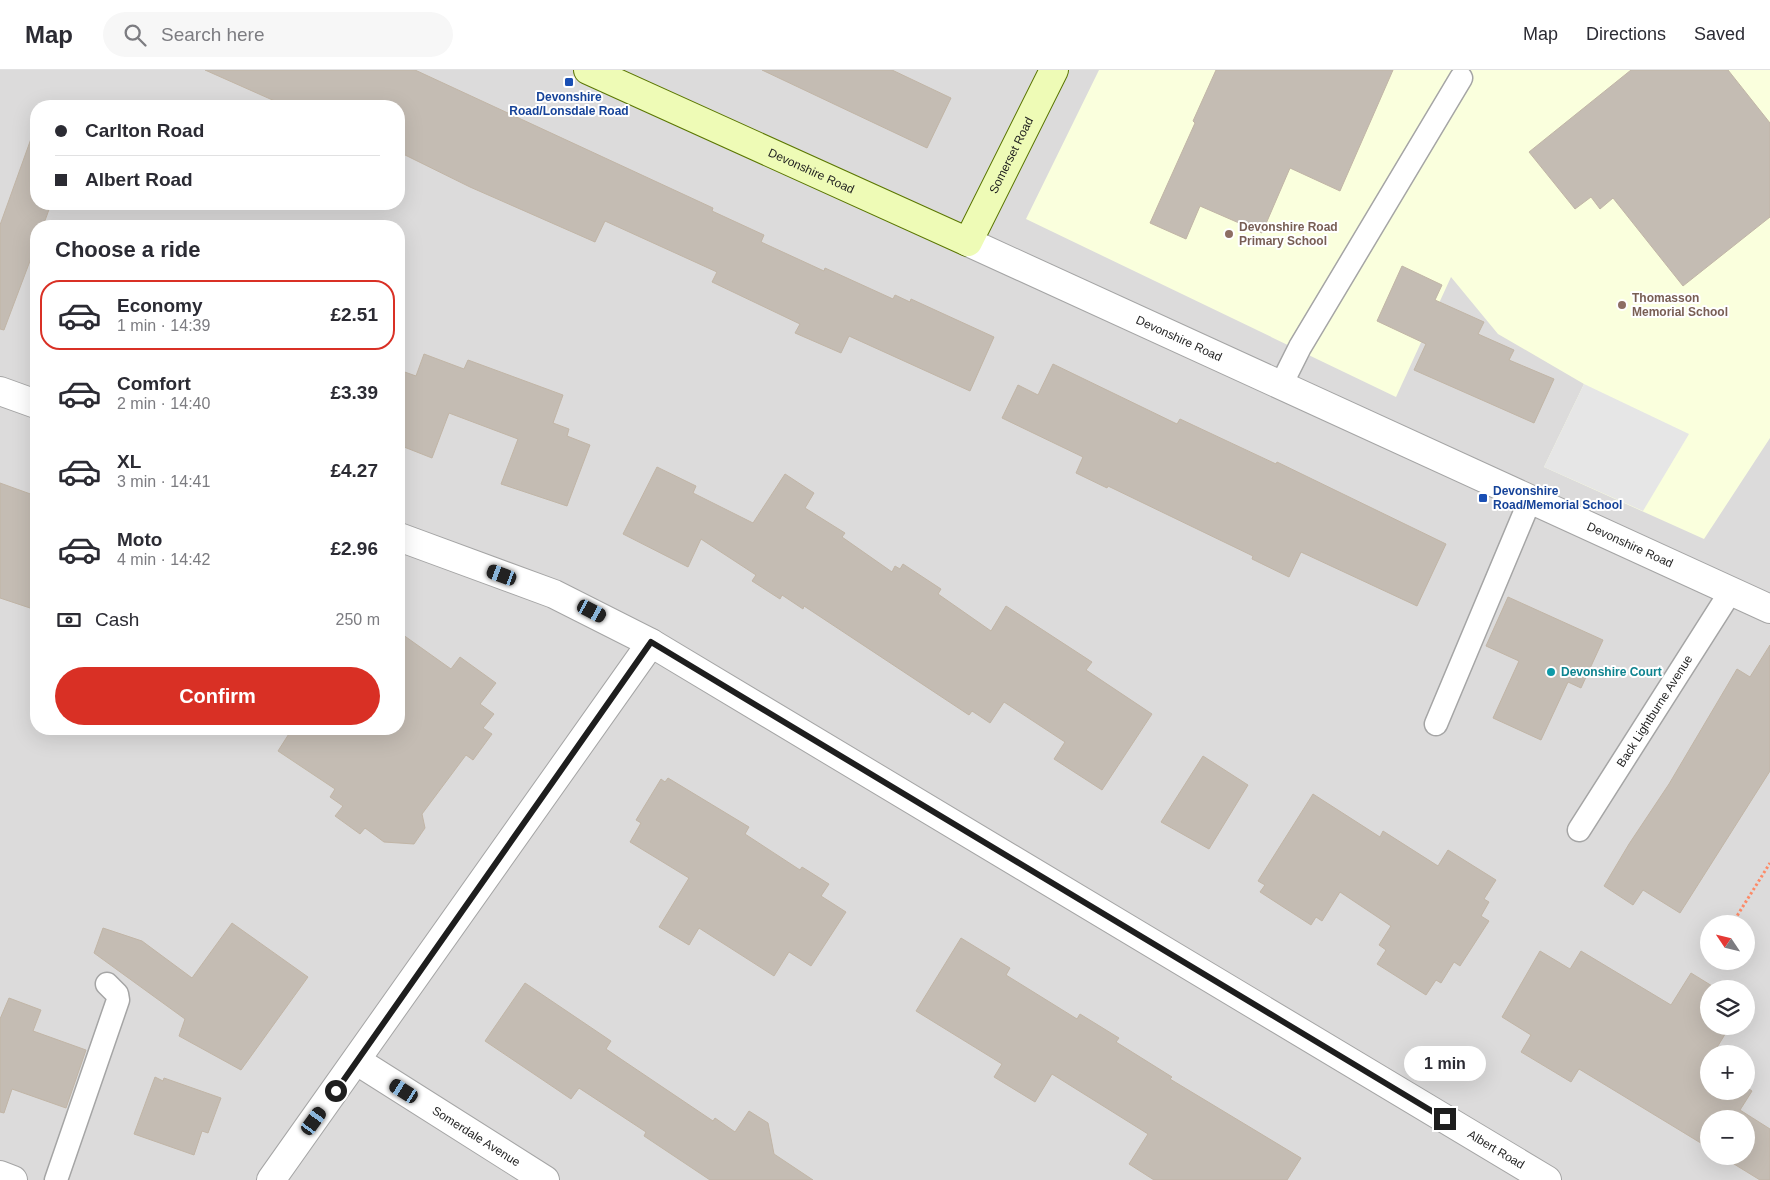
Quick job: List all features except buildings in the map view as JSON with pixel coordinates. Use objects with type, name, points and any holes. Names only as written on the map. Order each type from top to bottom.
[{"type":"street","name":"Devonshire Road","points":[[588,70],[1770,609]]},
{"type":"street","name":"Somerset Road","points":[[968,242],[1054,70]]},
{"type":"street","points":[[0,390],[30,402]]},
{"type":"street","name":"Albert Road","points":[[405,539],[554,594],[651,642],[1547,1180]]},
{"type":"street","points":[[271,1180],[357,1061],[651,642]]},
{"type":"street","name":"Somerdale Avenue","points":[[357,1061],[546,1180]]},
{"type":"street","points":[[0,1175],[13,1180]]},
{"type":"lane","points":[[1281,385],[1300,348],[1461,78]]},
{"type":"lane","points":[[1436,724],[1530,500]]},
{"type":"lane","name":"Back Lightburne Avenue","points":[[1579,830],[1731,591]]},
{"type":"lane","points":[[56,1180],[118,1000],[117,994],[107,984]]},
{"type":"path","points":[[1738,915],[1770,863]]},
{"type":"shaded area","points":[[0,70],[1770,70],[1770,1180],[0,1180]]},
{"type":"shaded area","points":[[1099,70],[1770,70],[1770,438],[1704,539],[1544,467],[1584,384],[1498,334],[1451,277],[1396,397],[1026,219]]},
{"type":"shaded area","points":[[1584,384],[1689,434],[1643,511],[1544,467]]},
{"type":"place","name":"Devonshire Road/Lonsdale Road","points":[[569,82]]},
{"type":"place","name":"Devonshire Road Primary School","points":[[1229,234]]},
{"type":"place","name":"Thomasson Memorial School","points":[[1622,305]]},
{"type":"place","name":"Devonshire Road/Memorial School","points":[[1483,498]]},
{"type":"place","name":"Devonshire Court","points":[[1551,672]]},
{"type":"route","points":[[336,1091],[651,642],[1445,1119]]}]
